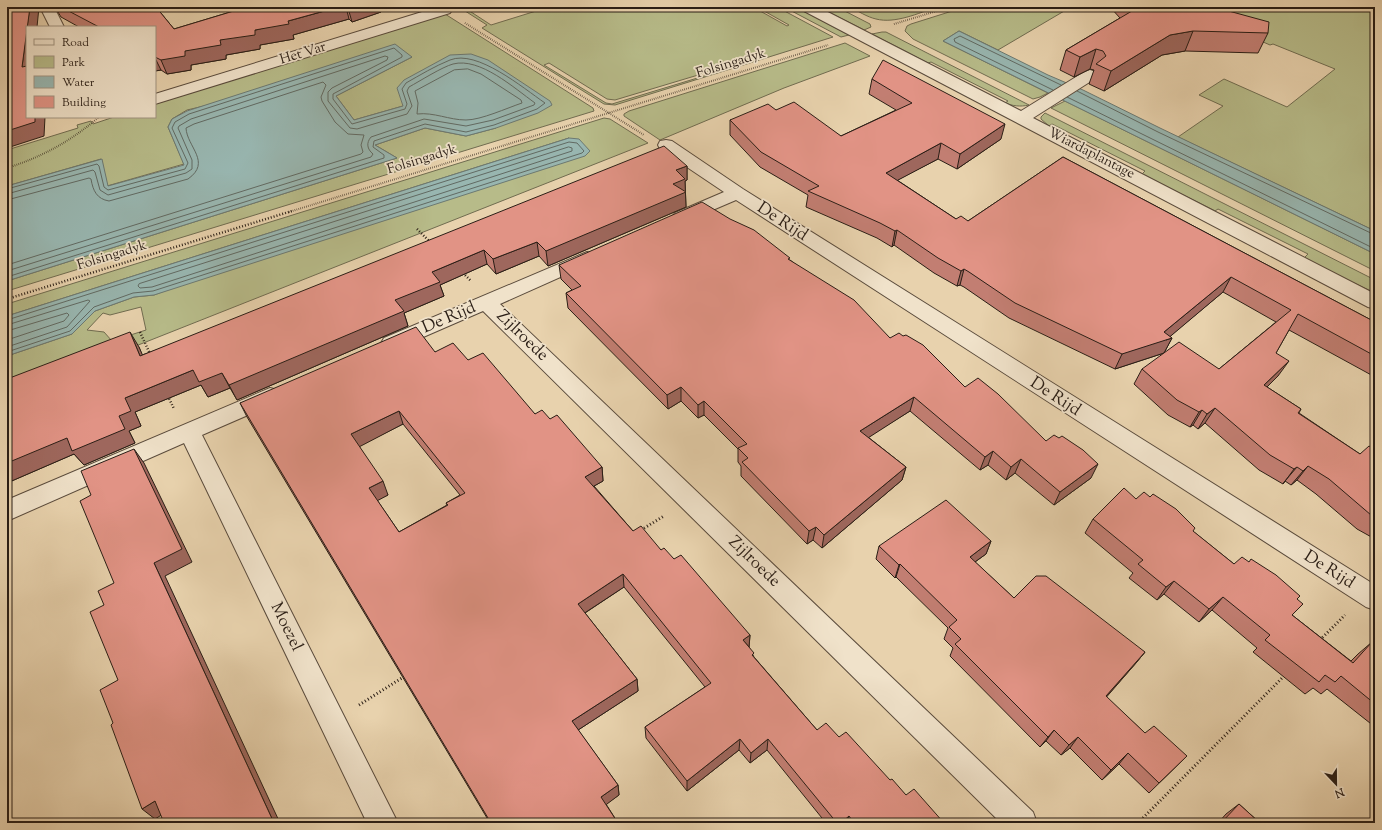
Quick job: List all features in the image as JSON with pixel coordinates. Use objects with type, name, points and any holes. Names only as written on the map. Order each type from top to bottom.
[{"type":"street","points":[[48,7],[57,26]]},
{"type":"street","name":"Het Var","points":[[156,99],[445,10],[441,7]]},
{"type":"street","name":"Wiardaplantage","points":[[807,7],[1375,302]]},
{"type":"street","points":[[1021,118],[1090,75]]},
{"type":"street","name":"De Rijd","points":[[666,145],[727,185],[736,193],[1371,596]]},
{"type":"street","points":[[665,224],[736,193]]},
{"type":"street","name":"De Rijd","points":[[370,352],[608,249]]},
{"type":"street","name":"Zijlroede","points":[[486,302],[1022,823]]},
{"type":"street","points":[[7,511],[291,387]]},
{"type":"street","name":"Moezel","points":[[189,431],[383,823]]},
{"type":"path","points":[[891,25],[950,7]]},
{"type":"path","points":[[477,30],[655,143],[666,145]]},
{"type":"path","name":"Folsingadyk","points":[[7,299],[835,42]]},
{"type":"path","points":[[7,168],[47,154],[68,142],[97,118]]},
{"type":"path","points":[[416,229],[432,243]]},
{"type":"path","points":[[458,269],[480,290],[486,302]]},
{"type":"path","points":[[140,332],[151,357]]},
{"type":"path","points":[[166,391],[179,419],[189,431]]},
{"type":"path","points":[[636,533],[690,500]]},
{"type":"path","points":[[1316,644],[1371,596]]},
{"type":"path","points":[[1138,823],[1288,672]]},
{"type":"path","points":[[333,721],[407,675]]},
{"type":"green space","points":[[549,7],[753,7],[787,26],[789,25],[757,7],[777,7],[833,37],[615,105],[604,104],[482,28],[487,25],[462,9],[465,8],[491,25]],"holes":[[[748,60],[750,62],[612,104],[606,103],[544,65],[549,63],[607,99],[615,100]]]},
{"type":"green space","points":[[784,7],[796,7],[849,35],[841,37]]},
{"type":"green space","points":[[819,7],[837,7],[870,24],[871,27],[864,30]]},
{"type":"green space","points":[[850,7],[881,7],[886,9],[893,7],[937,7],[899,19],[883,20],[869,17]]},
{"type":"green space","points":[[965,7],[1071,7],[998,50],[959,31],[943,41],[1048,93],[1033,99],[913,39],[905,31],[907,26],[911,24]]},
{"type":"green space","points":[[1183,7],[1375,7],[1375,231],[1178,137],[1223,106],[1199,95],[1224,79],[1287,107],[1335,69],[1273,44],[1270,45]]},
{"type":"green space","points":[[445,14],[593,108],[594,111],[7,291],[7,281],[397,158],[375,145],[425,128],[466,136],[496,128],[403,106],[354,120],[336,96],[412,57],[187,110],[172,119],[168,127],[184,164],[107,186],[101,159],[7,186],[7,150],[78,128],[77,125],[91,121],[93,124],[111,118],[156,118],[156,104]]},
{"type":"green space","points":[[886,32],[1029,105],[1017,106],[1005,103],[1008,101],[931,62],[928,63],[872,34]]},
{"type":"green space","points":[[845,43],[870,56],[784,88],[660,140],[624,116],[624,114],[629,111]]},
{"type":"green space","points":[[1065,101],[1375,254],[1375,271],[1051,108]]},
{"type":"green space","points":[[1045,113],[1375,280],[1375,293],[1351,283],[1304,258],[1308,254],[1218,209],[1215,211],[1142,174],[1145,171],[1052,124],[1049,126],[1041,119]]},
{"type":"green space","points":[[604,118],[610,119],[648,143],[7,397],[7,356],[72,334],[95,311],[134,297],[154,295],[569,138],[7,316],[7,304]],"holes":[[[141,307],[146,330],[112,341],[104,332],[87,330],[103,313],[110,315]]]},
{"type":"water","points":[[959,31],[1375,231],[1375,254],[943,41]]},
{"type":"water","points":[[395,44],[412,57],[336,96],[354,120],[403,106],[397,88],[404,80],[450,55],[471,54],[488,60],[550,101],[552,105],[538,113],[496,128],[466,136],[425,128],[375,145],[397,158],[7,281],[7,186],[102,159],[108,186],[184,165],[168,127],[172,119],[187,111]]},
{"type":"water","points":[[569,138],[579,139],[590,151],[585,156],[154,295],[134,297],[95,311],[72,334],[7,356],[7,316]]},
{"type":"building","points":[[7,7],[30,7],[27,26],[26,26],[22,67],[26,66],[26,118],[35,118],[35,122],[7,131]]},
{"type":"building","points":[[61,7],[156,7],[174,29],[247,7],[339,7],[288,21],[289,24],[255,30],[255,35],[220,40],[221,45],[185,51],[185,56],[161,60],[156,58],[156,26],[97,26]]},
{"type":"building","points":[[1136,7],[1214,7],[1269,22],[1268,33],[1193,31],[1170,35],[1111,71],[1096,64],[1106,56],[1103,51],[1096,49],[1080,57],[1066,50],[1137,8]]},
{"type":"building","points":[[883,60],[1005,124],[960,154],[941,143],[886,173],[956,219],[961,216],[968,221],[1063,157],[1375,322],[1375,356],[1298,314],[1276,353],[1289,361],[1264,385],[1301,409],[1298,413],[1360,454],[1369,446],[1375,449],[1375,517],[1329,479],[1308,466],[1303,471],[1297,467],[1294,469],[1270,455],[1215,408],[1207,414],[1202,410],[1199,412],[1177,400],[1142,369],[1179,342],[1219,369],[1291,310],[1231,277],[1164,332],[1172,338],[1122,354],[1015,303],[964,269],[961,271],[938,258],[897,230],[895,231],[808,191],[819,186],[761,152],[730,120],[768,104],[776,110],[794,102],[841,136],[912,103],[872,79]]},
{"type":"building","points":[[664,146],[687,166],[676,170],[685,179],[673,184],[686,192],[546,251],[537,242],[493,259],[484,250],[432,272],[440,282],[395,300],[404,311],[229,385],[222,373],[199,382],[193,370],[125,398],[131,411],[119,416],[125,429],[72,451],[67,438],[7,463],[7,379],[130,332],[140,356]]},
{"type":"building","points":[[702,202],[730,219],[754,230],[790,258],[788,259],[854,300],[890,338],[899,333],[903,336],[906,335],[923,345],[965,387],[978,378],[998,394],[1046,441],[1054,435],[1059,438],[1062,436],[1083,450],[1098,464],[1060,492],[1021,459],[1011,467],[993,451],[985,457],[914,397],[860,431],[906,467],[824,535],[816,527],[809,531],[742,462],[748,458],[738,448],[747,444],[704,401],[698,405],[681,387],[667,395],[566,293],[581,286],[559,265]]},
{"type":"building","points":[[416,327],[435,352],[453,343],[468,360],[483,353],[535,414],[542,410],[550,419],[557,415],[602,467],[585,477],[633,531],[641,526],[661,550],[664,548],[674,559],[681,555],[750,635],[743,640],[754,653],[752,655],[817,730],[826,723],[839,737],[846,732],[890,780],[892,779],[906,795],[914,789],[944,823],[854,823],[849,816],[841,823],[837,823],[768,739],[751,753],[740,739],[687,781],[645,727],[711,683],[623,574],[578,604],[637,679],[572,721],[618,785],[601,797],[618,823],[491,823],[240,403]],"holes":[[[399,411],[465,493],[446,503],[448,505],[399,532],[369,488],[383,481],[351,434]]]},
{"type":"building","points":[[134,449],[182,549],[154,563],[274,823],[164,823],[155,801],[142,809],[111,725],[113,723],[100,690],[118,680],[90,612],[104,605],[98,591],[114,583],[80,501],[91,495],[81,471]]},
{"type":"building","points":[[1124,488],[1136,499],[1144,492],[1150,497],[1153,494],[1176,509],[1195,528],[1193,531],[1234,564],[1242,557],[1249,562],[1251,559],[1276,575],[1300,596],[1297,599],[1303,604],[1292,615],[1353,663],[1372,642],[1375,644],[1375,704],[1341,676],[1335,682],[1325,675],[1319,682],[1265,640],[1270,635],[1223,597],[1209,609],[1174,581],[1166,587],[1138,564],[1143,560],[1093,519]]},
{"type":"building","points":[[946,500],[991,541],[970,557],[1014,598],[1036,576],[1046,576],[1145,652],[1106,696],[1145,733],[1154,726],[1187,756],[1159,783],[1128,753],[1111,770],[1078,737],[1069,745],[1054,730],[1048,737],[955,644],[961,639],[949,627],[957,620],[900,564],[899,565],[879,546]]},
{"type":"building","points":[[1239,804],[1260,823],[1221,823]]}]
